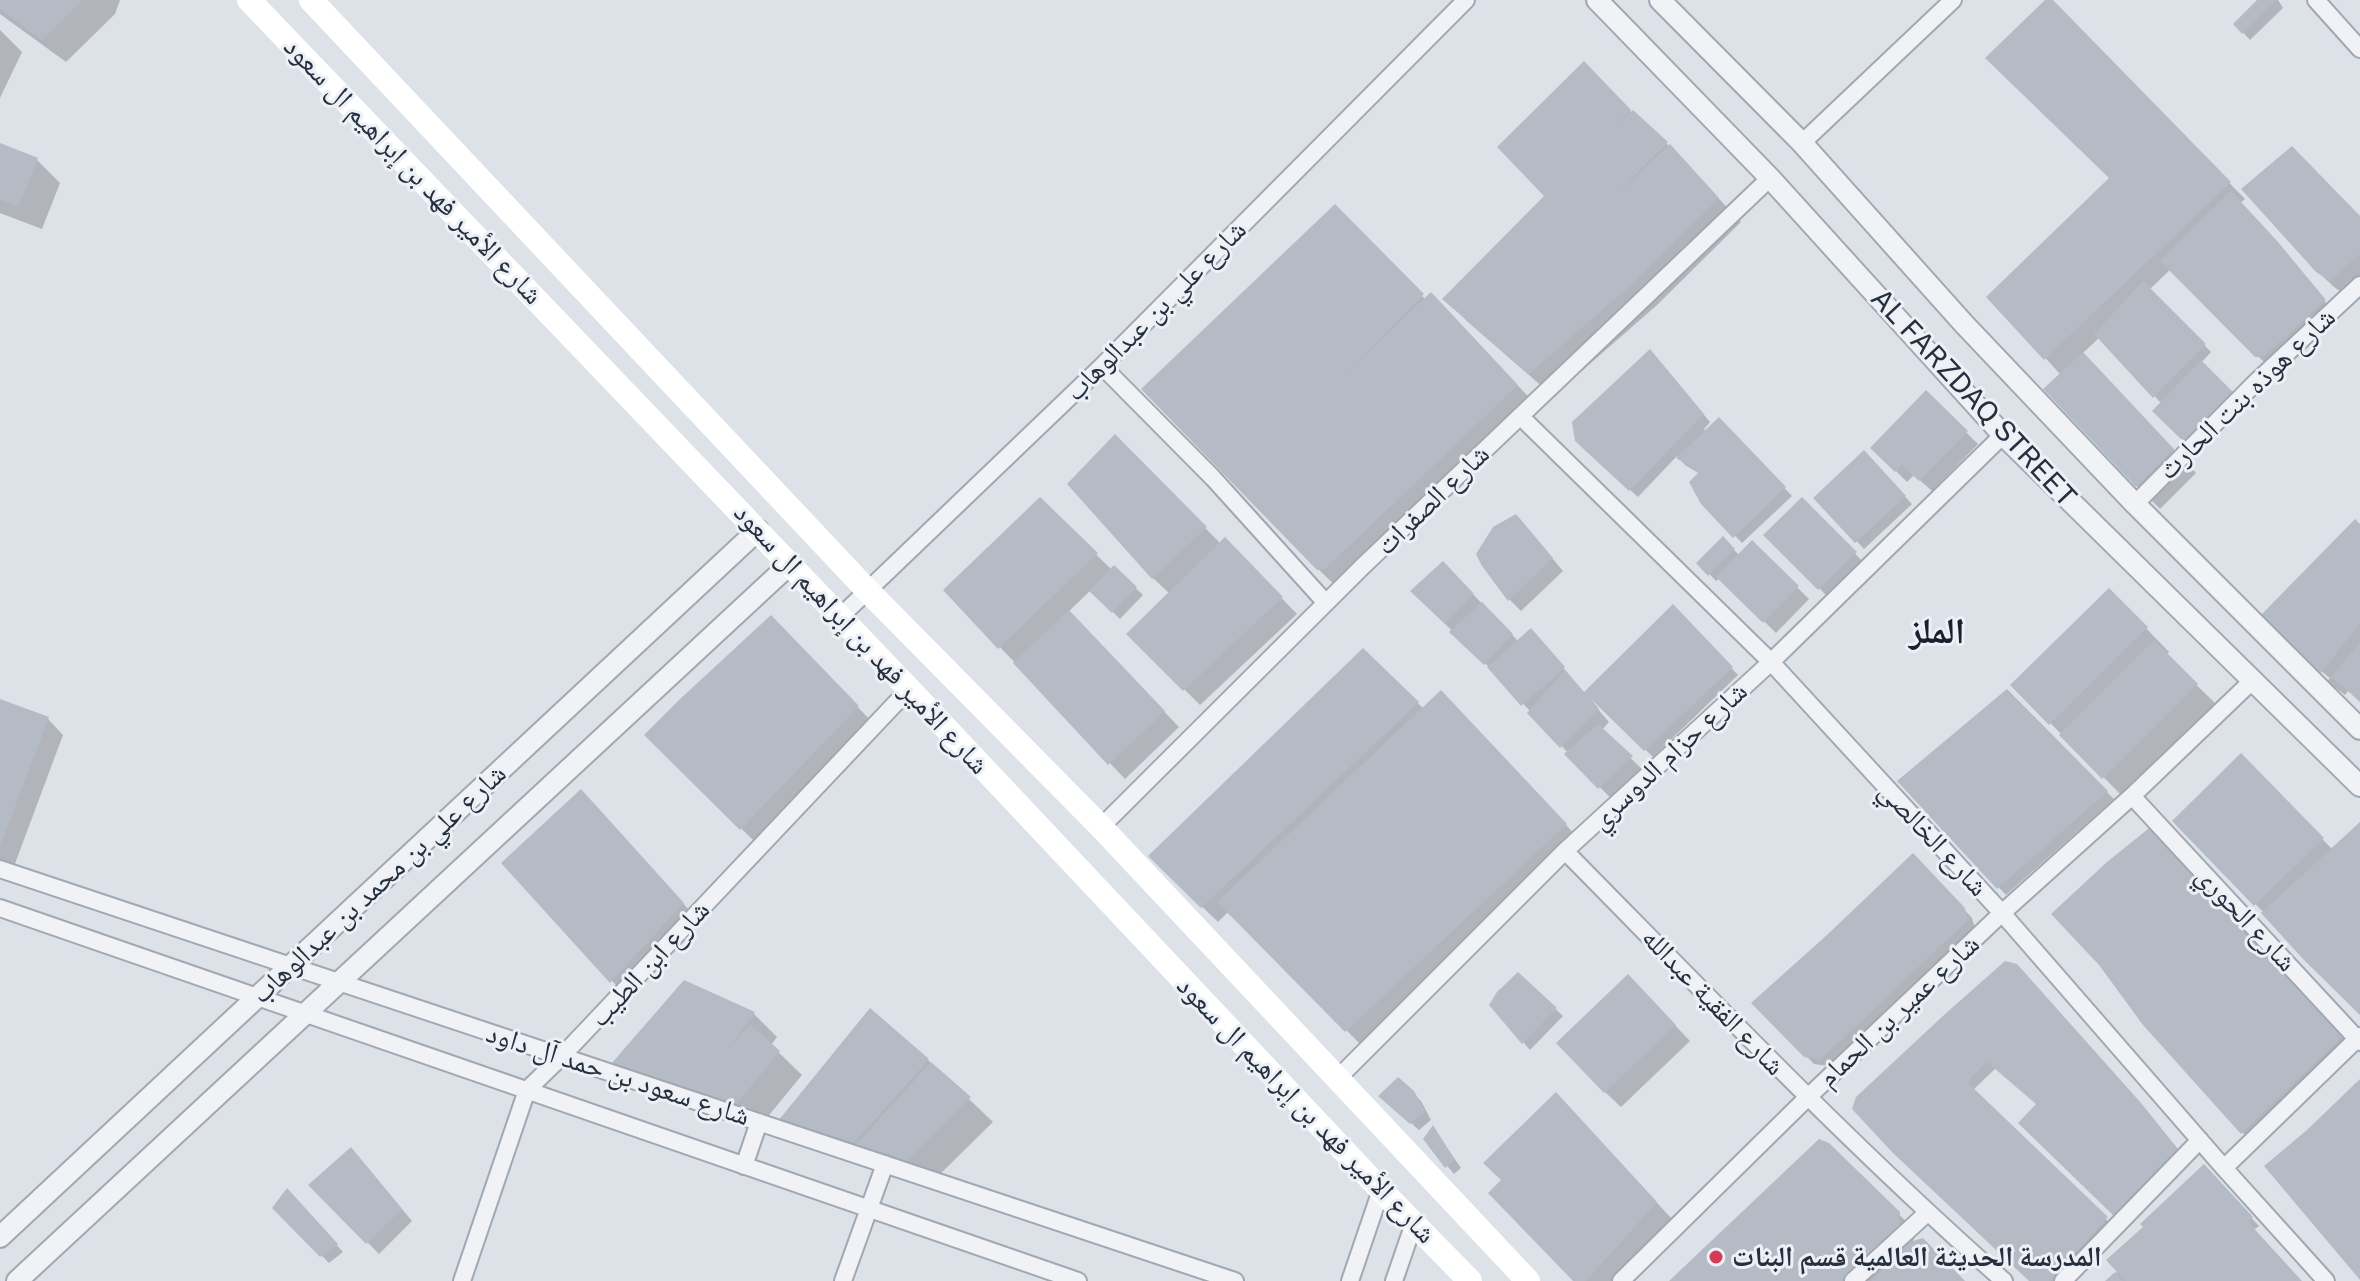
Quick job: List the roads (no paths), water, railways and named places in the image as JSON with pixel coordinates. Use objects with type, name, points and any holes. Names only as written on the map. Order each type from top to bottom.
[{"type":"main road","name":"شارع الأمير فهد بن إبراهيم ال سعود","points":[[249,0],[758,530],[1470,1281]]},
{"type":"main road","name":"شارع الأمير فهد بن إبراهيم ال سعود","points":[[311,0],[867,590],[1101,827],[1528,1281]]},
{"type":"street","name":"شارع علي بن عبدالوهاب","points":[[840,617],[1102,366],[1466,0]]},
{"type":"street","name":"AL FARZDAQ STREET","points":[[1597,0],[1770,178],[2003,435],[2360,786]]},
{"type":"street","name":"AL FARZDAQ STREET","points":[[1660,0],[1802,143],[1953,312],[2135,504],[2358,722]]},
{"type":"street","points":[[1802,143],[1953,0]]},
{"type":"street","points":[[2316,0],[2360,49]]},
{"type":"street","name":"شارع الصفرات","points":[[1101,827],[1326,603],[1770,178]]},
{"type":"street","name":"شارع هوذه بنت الحارث","points":[[2135,504],[2257,381],[2360,285]]},
{"type":"street","points":[[1102,366],[1213,478],[1326,603]]},
{"type":"street","name":"شارع الخالصي","points":[[1520,416],[1771,662],[2002,913],[2326,1281]]},
{"type":"street","name":"شارع حزام الدوسري","points":[[1338,1078],[1565,851],[1771,662],[2003,435]]},
{"type":"street","name":"شارع علي بن محمد بن عبدالوهاب","points":[[0,1237],[758,530]]},
{"type":"street","points":[[17,1281],[790,564]]},
{"type":"street","name":"شارع عمير بن الحمام","points":[[1621,1281],[1807,1098],[2252,681]]},
{"type":"street","name":"شارع ابن الطيب","points":[[462,1281],[527,1090],[909,689]]},
{"type":"street","name":"شارع الحوري","points":[[2132,796],[2359,1039]]},
{"type":"street","name":"شارع الفقية عبدالله","points":[[1565,851],[1807,1098],[1927,1213],[2004,1281]]},
{"type":"street","name":"شارع سعود بن حمد آل داود","points":[[0,869],[1235,1281]]},
{"type":"street","points":[[0,908],[1078,1281]]},
{"type":"street","points":[[2224,1168],[2359,1039]]},
{"type":"street","points":[[744,1166],[759,1122]]},
{"type":"street","points":[[2063,1281],[2200,1140]]},
{"type":"street","points":[[843,1281],[885,1164]]},
{"type":"street","points":[[1350,1281],[1381,1190]]},
{"type":"street","points":[[1853,1281],[1927,1213]]},
{"type":"street","points":[[1394,1281],[1414,1223]]},
{"type":"place","name":"المدرسة الحديثة العالمية قسم البنات","points":[[1716,1257]]},
{"type":"district","name":"الملز","points":[[1937,632]]}]
